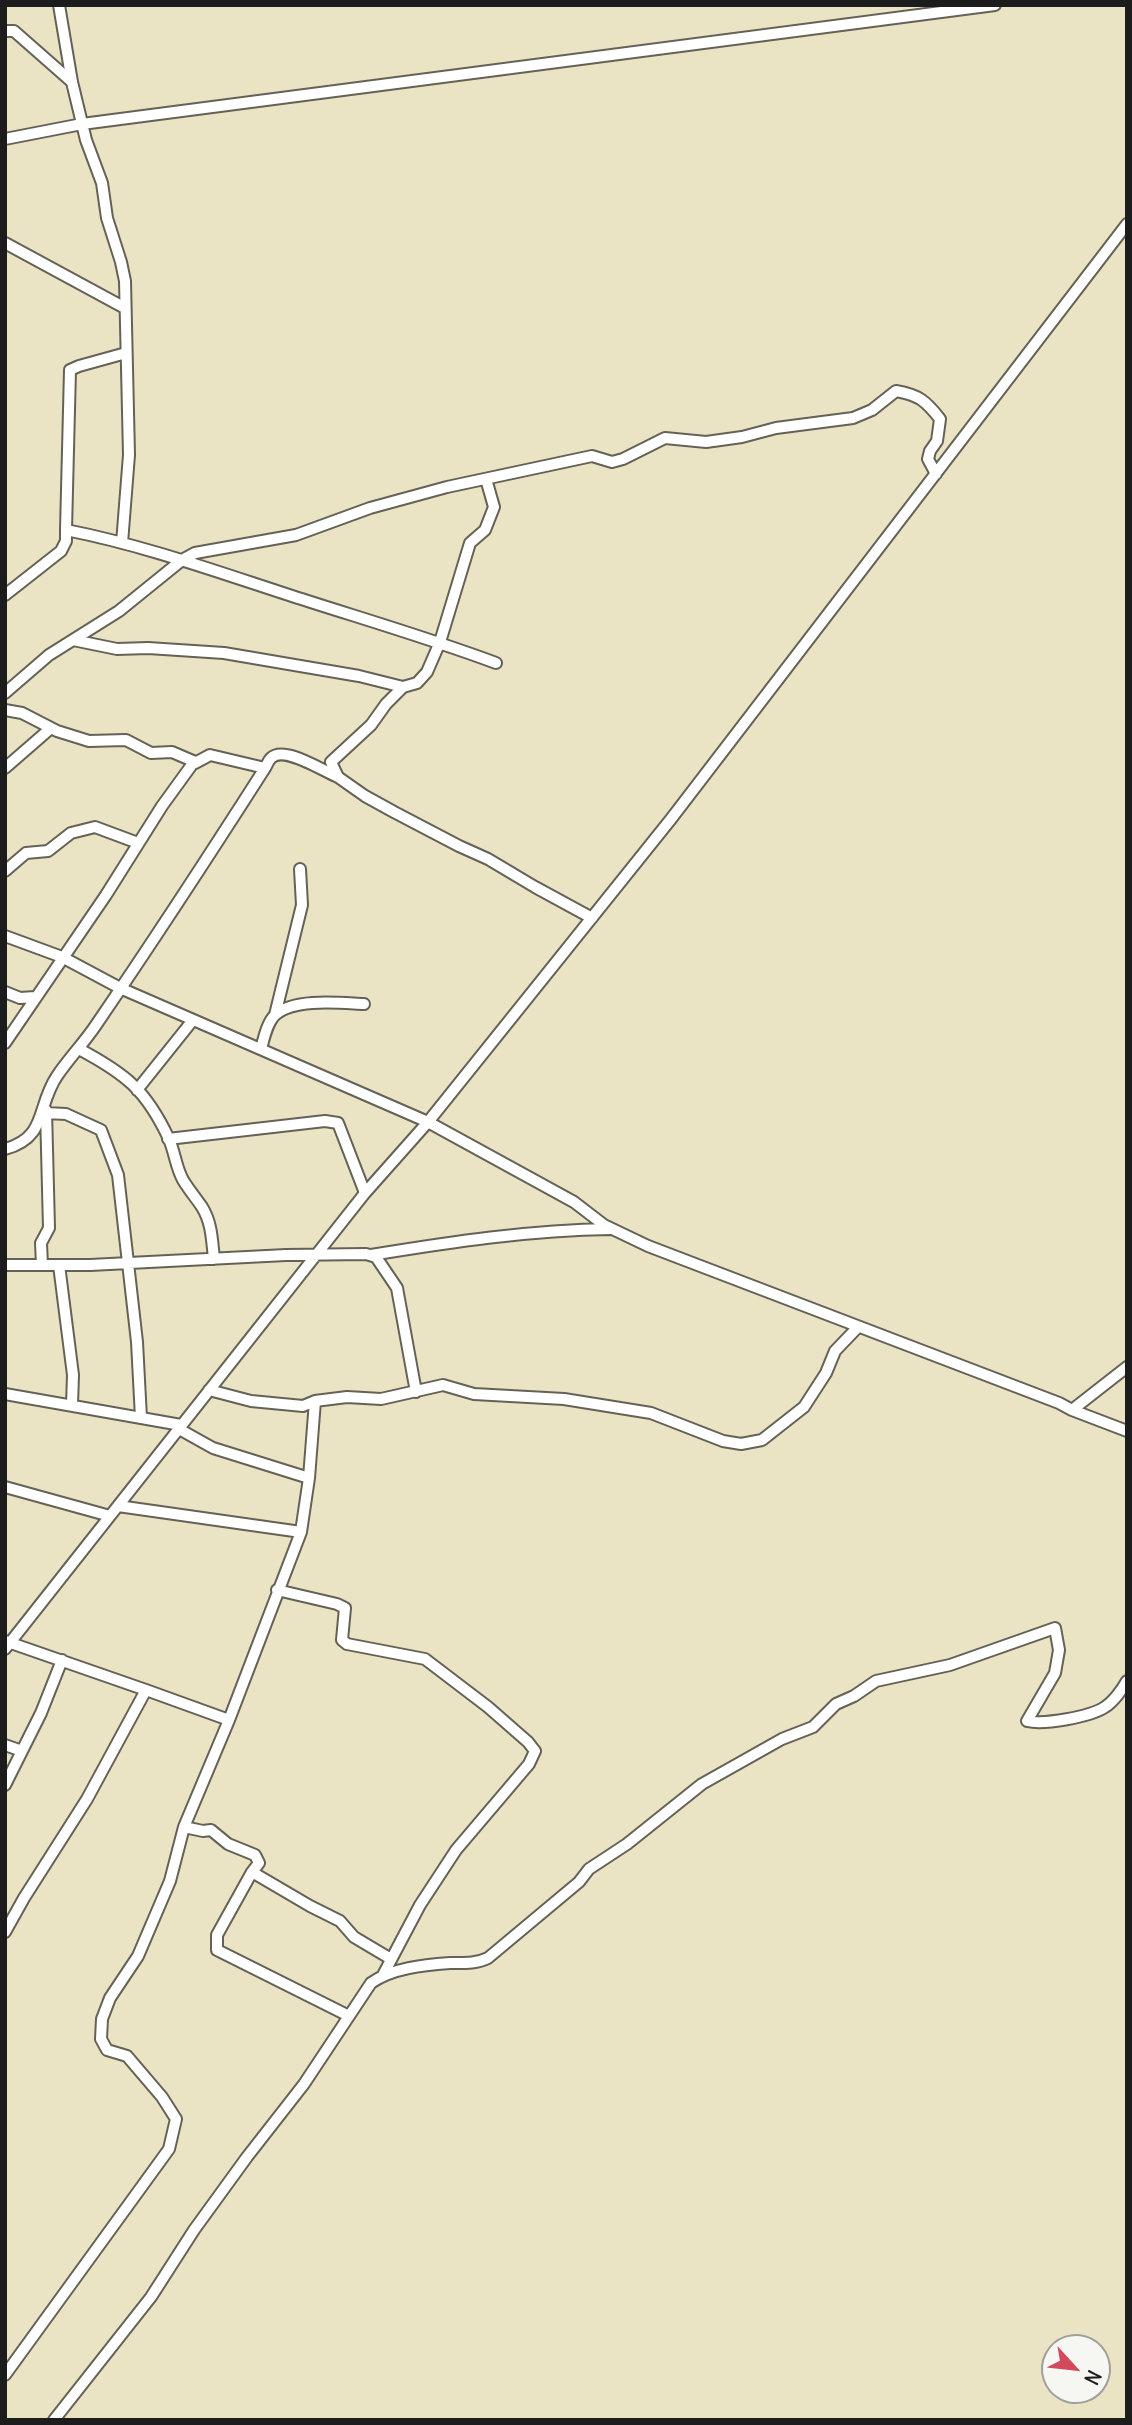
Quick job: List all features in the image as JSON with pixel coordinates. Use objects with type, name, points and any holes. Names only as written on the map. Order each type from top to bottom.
[{"type":"street","points":[[59,5],[82,124],[102,183],[107,218],[125,281],[129,455],[122,543]]},
{"type":"street","points":[[5,139],[82,124],[995,5]]},
{"type":"street","points":[[5,31],[14,31],[72,82]]},
{"type":"street","points":[[229,1720],[62,1660],[7,1644],[365,1193],[428,1122],[680,808],[1127,224]]},
{"type":"street","points":[[5,243],[125,308]]},
{"type":"street","points":[[5,595],[61,551],[66,541],[70,370],[126,353]]},
{"type":"street","points":[[5,693],[49,655],[119,611],[181,560],[195,553],[296,535],[369,508],[486,479],[592,456],[612,461],[624,459],[665,438],[706,442],[743,437],[776,428],[853,418],[872,410],[896,391],[913,394],[926,402],[940,419],[937,441],[928,459],[936,474]]},
{"type":"street","points":[[73,640],[117,649],[224,653],[359,676],[403,687],[417,684],[427,672],[440,642],[470,543],[485,530],[494,508],[486,479]]},
{"type":"street","points":[[66,530],[90,534],[181,560],[440,642],[496,663]]},
{"type":"street","points":[[338,776],[331,762],[371,725],[403,687]]},
{"type":"street","points":[[5,710],[22,713],[51,728],[89,741],[126,740],[151,753],[172,752],[195,763],[210,755],[265,768]]},
{"type":"street","points":[[5,768],[51,728]]},
{"type":"street","points":[[5,1149],[22,1144],[32,1134],[56,1076],[79,1049],[205,863],[271,758],[278,754],[288,754],[338,776],[365,796],[458,846],[488,859],[592,918]]},
{"type":"street","points":[[5,1043],[192,761]]},
{"type":"street","points":[[5,871],[26,853],[48,850],[71,833],[95,827],[138,843]]},
{"type":"street","points":[[261,1049],[275,1015],[302,905],[300,869]]},
{"type":"street","points":[[5,936],[62,957],[120,988],[428,1122],[562,1195],[611,1229],[648,1247],[1127,1430]]},
{"type":"street","points":[[5,992],[20,998],[35,997]]},
{"type":"street","points":[[275,1015],[286,1009],[322,1002],[364,1004]]},
{"type":"street","points":[[137,1090],[192,1020]]},
{"type":"street","points":[[79,1049],[117,1070],[154,1110],[183,1180],[204,1210],[211,1230],[214,1259]]},
{"type":"street","points":[[42,1265],[41,1243],[49,1228],[45,1101]]},
{"type":"street","points":[[46,1113],[66,1114],[101,1130],[118,1175],[129,1263],[141,1418]]},
{"type":"street","points":[[168,1139],[325,1121],[338,1123],[365,1193]]},
{"type":"street","points":[[5,1265],[129,1263],[317,1254],[371,1255],[556,1230],[611,1229]]},
{"type":"street","points":[[371,1255],[385,1267],[397,1288],[416,1392]]},
{"type":"street","points":[[59,1265],[72,1375],[72,1405]]},
{"type":"street","points":[[209,1390],[251,1401],[303,1406],[315,1401],[347,1397],[381,1399],[443,1385],[474,1394],[564,1399],[651,1413],[723,1441],[741,1444],[762,1440],[804,1406],[826,1373],[835,1352],[858,1327]]},
{"type":"street","points":[[1072,1410],[1127,1367]]},
{"type":"street","points":[[5,1394],[180,1427],[214,1448],[309,1478]]},
{"type":"street","points":[[5,2375],[169,2149],[176,2119],[162,2097],[127,2056],[107,2050],[101,2039],[102,2019],[110,1998],[138,1956],[170,1881],[184,1827],[229,1720],[301,1532],[309,1478],[315,1401]]},
{"type":"street","points":[[5,1487],[110,1516]]},
{"type":"street","points":[[118,1506],[301,1532]]},
{"type":"street","points":[[277,1590],[345,1608],[342,1640],[347,1644],[425,1659],[488,1707],[535,1751],[529,1764],[456,1850],[419,1905],[383,1975]]},
{"type":"street","points":[[54,2420],[151,2297],[194,2230],[304,2084],[371,1983],[383,1975],[447,1964],[480,1962],[488,1958],[579,1882],[589,1869],[626,1844],[702,1784],[782,1739],[813,1727],[836,1704],[876,1681],[950,1665],[1055,1628],[1059,1650],[1055,1673],[1027,1721],[1037,1724],[1105,1708],[1127,1681]]},
{"type":"street","points":[[5,1785],[41,1713],[62,1660]]},
{"type":"street","points":[[5,1932],[87,1799],[146,1690]]},
{"type":"street","points":[[5,1745],[22,1751]]},
{"type":"street","points":[[184,1827],[211,1830],[228,1844],[256,1855],[259,1863],[217,1935],[217,1950],[349,2016]]},
{"type":"street","points":[[252,1871],[340,1921],[355,1937],[391,1959]]}]
